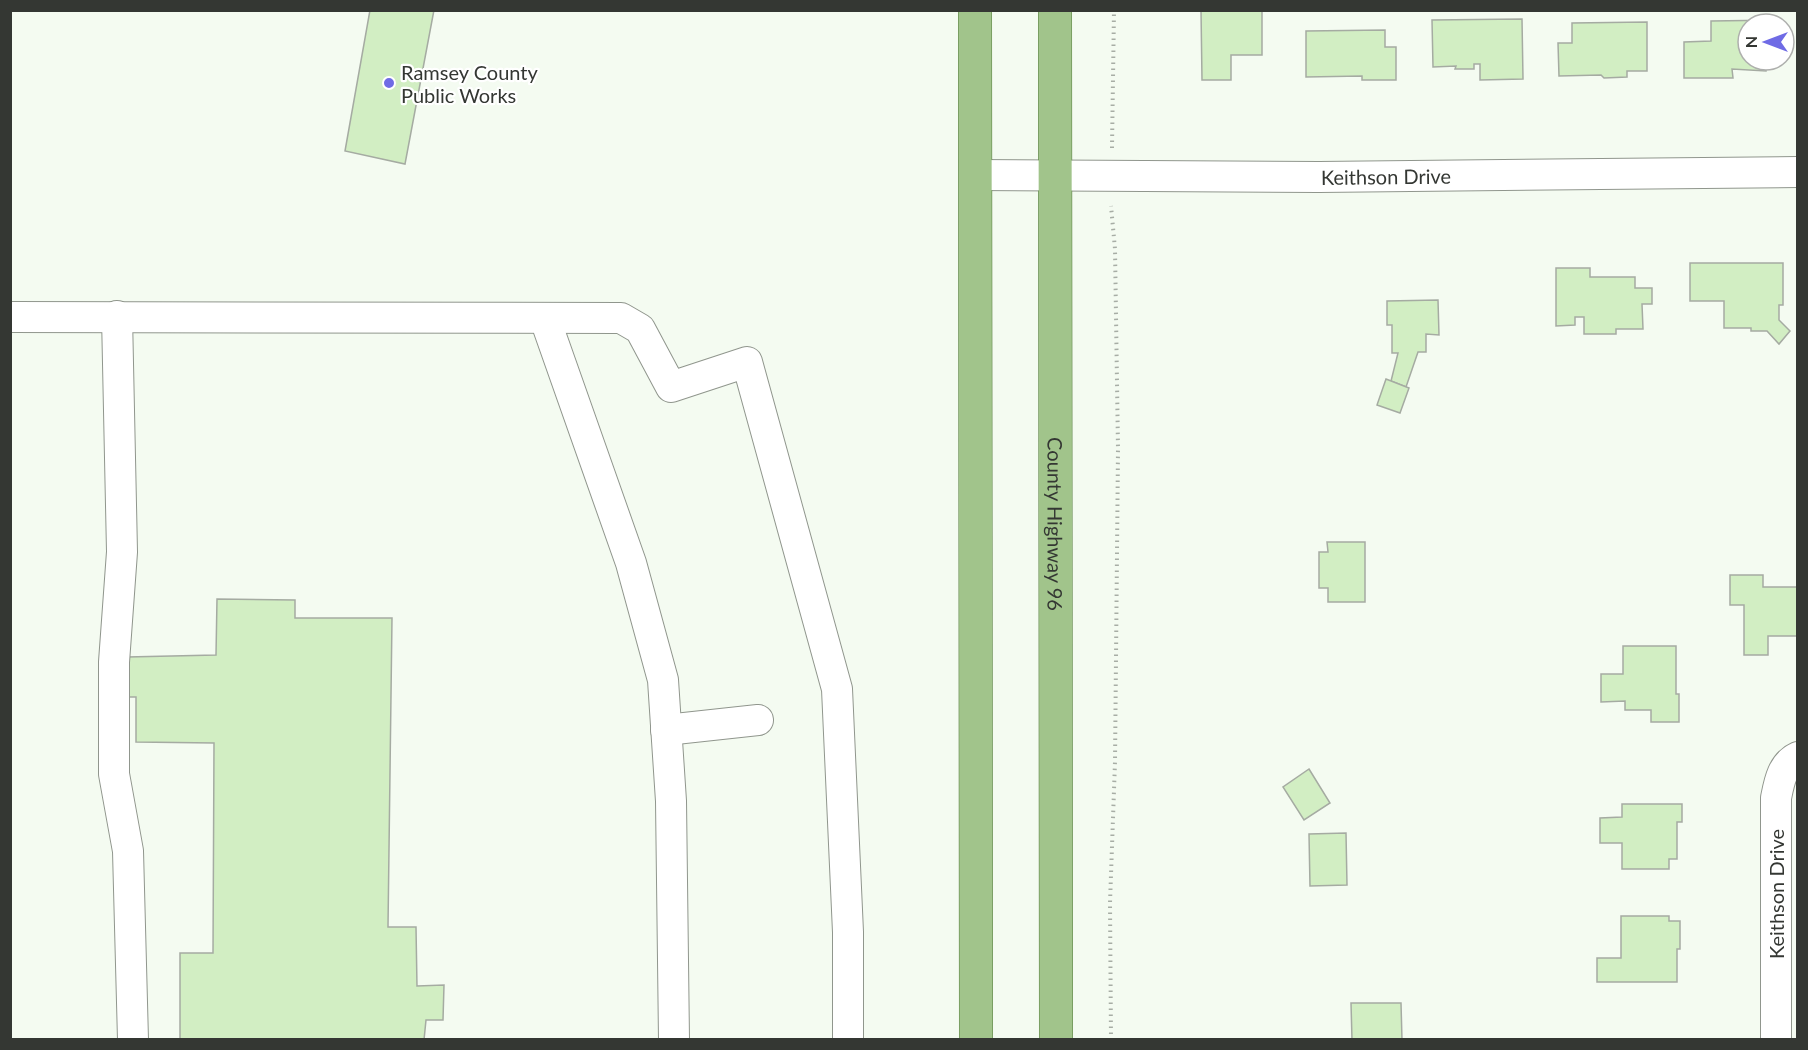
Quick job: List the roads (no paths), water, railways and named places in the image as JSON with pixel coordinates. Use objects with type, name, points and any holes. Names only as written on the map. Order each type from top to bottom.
[{"type":"main road","points":[[975,10],[976,1040]]},
{"type":"main road","name":"County Highway 96","points":[[1054,10],[1056,1040]]},
{"type":"street","name":"Keithson Drive","points":[[975,175],[1319,177],[1797,172]]},
{"type":"street","points":[[117,316],[122,552],[114,662],[114,774],[128,851],[133,1040]]},
{"type":"street","points":[[10,317],[621,318],[640,328],[670,387],[747,362],[837,689],[848,932],[848,1040]]},
{"type":"street","points":[[545,319],[631,563],[663,680],[670,801],[674,1040]]},
{"type":"street","points":[[666,730],[758,720]]},
{"type":"street","name":"Keithson Drive","points":[[1776,1040],[1776,798],[1780,777],[1792,759],[1797,757]]},
{"type":"place","name":"Ramsey County Public Works","points":[[389,83]]}]
